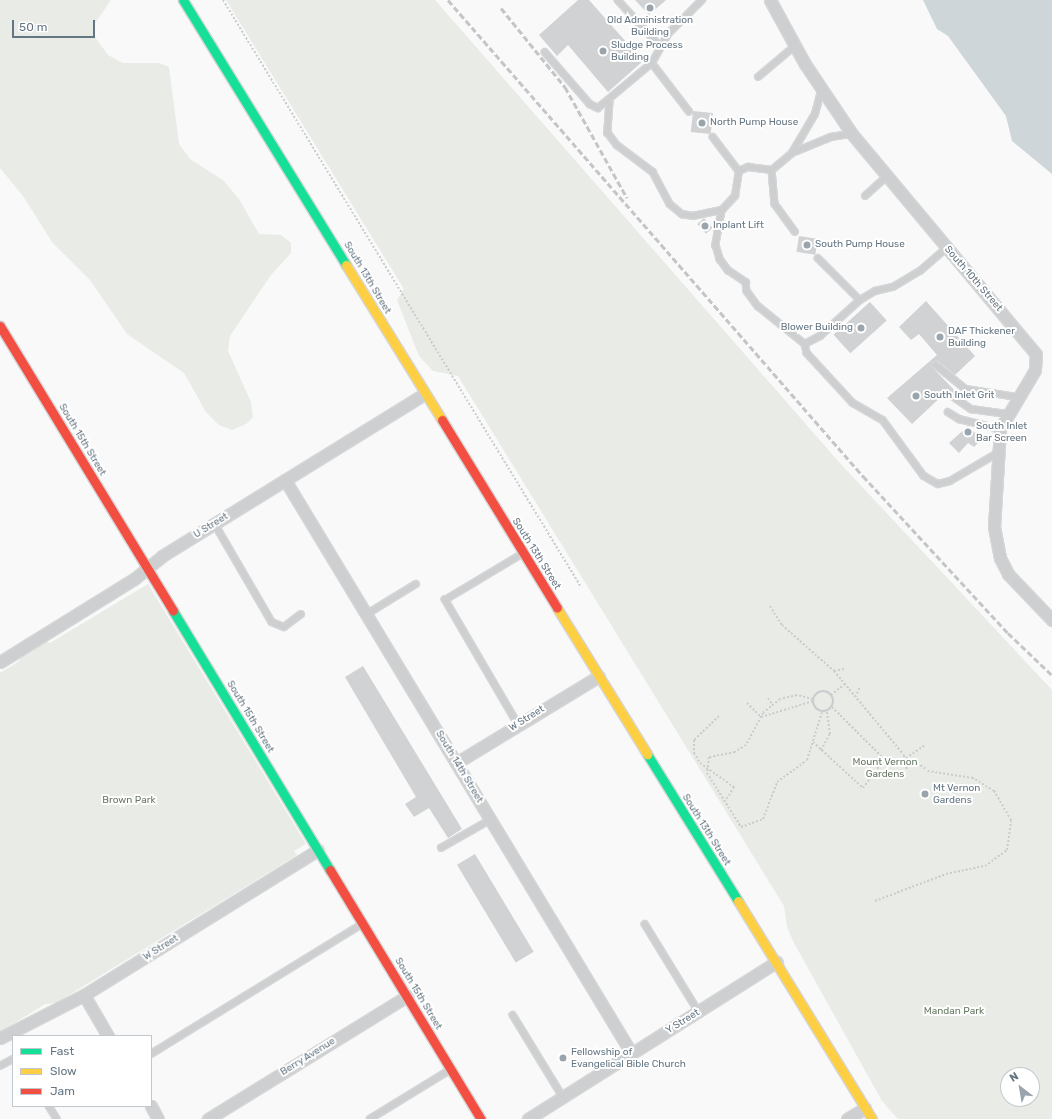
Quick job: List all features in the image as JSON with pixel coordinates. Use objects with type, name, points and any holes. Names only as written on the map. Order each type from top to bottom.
[{"type":"main road","name":"South 13th Street","points":[[183,0],[522,554],[872,1119]]},
{"type":"main road","name":"South 15th Street","points":[[0,326],[481,1119]]},
{"type":"street","name":"South 10th Street","points":[[770,0],[821,91],[885,178],[1036,354],[1035,370],[1017,397],[1000,429],[994,527],[1000,558],[1019,588],[1052,620]]},
{"type":"street","name":"U Street","points":[[0,662],[215,524],[424,394]]},
{"type":"street","name":"South 14th Street","points":[[285,480],[632,1054]]},
{"type":"street","name":"W Street","points":[[456,763],[598,676]]},
{"type":"street","name":"W Street","points":[[0,1038],[84,995],[318,850]]},
{"type":"street","name":"Y Street","points":[[528,1119],[776,962]]},
{"type":"street","points":[[84,995],[107,1035]]},
{"type":"street","name":"Berry Avenue","points":[[208,1119],[407,996]]},
{"type":"street","points":[[152,1107],[158,1119]]},
{"type":"street","points":[[847,1119],[865,1108]]},
{"type":"lane","points":[[545,52],[590,104],[598,108],[610,101],[652,63],[660,46],[702,0]]},
{"type":"lane","points":[[618,1],[660,46]]},
{"type":"lane","points":[[758,77],[795,46]]},
{"type":"lane","points":[[652,63],[689,111]]},
{"type":"lane","points":[[792,153],[814,114],[821,91]]},
{"type":"lane","points":[[610,101],[608,133],[629,156],[654,172],[670,204],[682,214],[693,216],[722,210]]},
{"type":"lane","points":[[739,171],[748,168],[772,170],[792,153],[831,137],[852,134]]},
{"type":"lane","points":[[713,137],[739,171],[735,196],[722,210],[716,245],[720,259],[728,270],[746,282],[747,291],[758,306],[805,344],[807,353],[853,402],[883,420],[924,476],[938,484],[950,481],[998,453]]},
{"type":"lane","points":[[772,170],[776,204],[795,232]]},
{"type":"lane","points":[[865,196],[885,178]]},
{"type":"lane","points":[[805,344],[820,336],[860,300],[875,291],[893,287],[920,271],[946,248]]},
{"type":"lane","points":[[818,258],[860,300]]},
{"type":"lane","points":[[936,365],[966,388],[1017,397]]},
{"type":"lane","points":[[954,397],[971,409],[1007,414]]},
{"type":"lane","points":[[948,412],[959,419],[1000,429]]},
{"type":"lane","points":[[215,524],[272,622],[284,626],[301,614]]},
{"type":"lane","points":[[518,725],[445,600],[522,554]]},
{"type":"lane","points":[[367,614],[416,584]]},
{"type":"lane","points":[[441,848],[490,820]]},
{"type":"lane","points":[[152,1053],[362,924]]},
{"type":"lane","points":[[645,924],[699,1012]]},
{"type":"lane","points":[[512,1016],[563,1097]]},
{"type":"lane","points":[[0,1066],[12,1060]]},
{"type":"lane","points":[[370,1119],[451,1069]]},
{"type":"lane","points":[[50,1107],[57,1119]]},
{"type":"path","points":[[223,0],[581,587]]},
{"type":"path","points":[[770,606],[782,625],[834,671],[845,684],[906,758],[907,770]]},
{"type":"path","points":[[834,671],[844,669]]},
{"type":"path","points":[[831,695],[845,684]]},
{"type":"path","points":[[855,697],[860,687]]},
{"type":"path","points":[[761,717],[813,700],[820,692],[831,695]]},
{"type":"path","points":[[726,800],[715,788],[706,767],[711,753],[735,752],[746,745],[761,717],[772,704],[791,695],[813,700],[822,712]]},
{"type":"path","points":[[831,695],[832,707],[884,759],[907,762],[927,770],[973,778],[994,791],[1011,820],[1007,850],[985,866],[946,874],[874,901]]},
{"type":"path","points":[[768,698],[772,704]]},
{"type":"path","points":[[747,703],[761,717]]},
{"type":"path","points":[[822,712],[827,711],[832,707]]},
{"type":"path","points":[[821,750],[830,734],[827,711]]},
{"type":"path","points":[[719,716],[694,740],[695,758],[734,787],[724,804],[741,827],[758,822],[766,814],[777,782],[807,760],[822,712]]},
{"type":"path","points":[[812,742],[863,788],[876,765],[884,759]]},
{"type":"path","points":[[906,758],[924,746]]},
{"type":"green space","points":[[0,0],[111,0],[95,23],[95,37],[108,55],[123,63],[159,63],[169,67],[179,144],[190,159],[224,181],[239,199],[259,234],[281,235],[291,243],[291,253],[271,275],[230,336],[228,351],[251,402],[253,417],[246,424],[232,430],[219,425],[206,412],[184,373],[127,334],[90,280],[52,242],[23,196],[0,168]]},
{"type":"green space","name":"Mount Vernon Gardens","points":[[226,0],[435,0],[838,461],[1052,690],[1052,1119],[898,1119],[882,1101],[794,943],[787,927],[784,906],[458,376],[433,371],[419,356],[397,300],[404,289]]},
{"type":"green space","name":"Brown Park","points":[[148,584],[306,844],[294,851],[297,855],[56,1003],[45,1004],[0,1032],[0,673],[18,662],[25,652],[44,641],[50,643]]},
{"type":"shaded area","points":[[923,0],[1052,0],[1052,174],[1012,141],[1006,116],[948,36],[937,29]]},
{"type":"building","name":"Sludge Process Building","points":[[578,0],[589,0],[643,61],[608,92],[568,45],[557,56],[539,35]]},
{"type":"building","name":"Old Administration Building","points":[[635,0],[666,0],[649,15]]},
{"type":"building","name":"North Pump House","points":[[693,111],[713,113],[711,134],[691,132]]},
{"type":"building","name":"Inplant Lift","points":[[704,218],[713,228],[706,234],[697,224]]},
{"type":"building","name":"South Pump House","points":[[799,236],[818,239],[815,255],[796,252]]},
{"type":"building","points":[[926,301],[975,356],[955,375],[938,361],[933,362],[933,368],[956,392],[949,399],[944,394],[912,424],[887,398],[937,355],[919,334],[911,340],[899,327]]},
{"type":"building","name":"Blower Building","points":[[870,302],[887,321],[850,353],[834,335]]},
{"type":"building","name":"South Inlet Bar Screen","points":[[968,426],[982,439],[974,447],[968,443],[959,453],[949,443]]},
{"type":"building","points":[[363,666],[462,829],[448,838],[429,808],[414,817],[405,804],[416,797],[345,677]]},
{"type":"building","points":[[475,854],[534,952],[516,963],[457,865]]},
{"type":"railway","points":[[448,0],[863,476],[1008,633],[1052,675]]},
{"type":"railway","points":[[501,8],[565,87],[627,198]]},
{"type":"traffic: fast","points":[[183,0],[346,265]]},
{"type":"traffic: fast","points":[[173,611],[330,870]]},
{"type":"traffic: fast","points":[[647,754],[738,901]]},
{"type":"traffic: slow","points":[[346,265],[442,420]]},
{"type":"traffic: slow","points":[[557,608],[647,754]]},
{"type":"traffic: slow","points":[[738,901],[872,1119]]},
{"type":"traffic: jam","points":[[0,326],[173,611]]},
{"type":"traffic: jam","points":[[442,420],[557,608]]},
{"type":"traffic: jam","points":[[330,870],[481,1119]]},
{"type":"place","name":"Old Administration Building","points":[[650,8]]},
{"type":"place","name":"Sludge Process Building","points":[[603,51]]},
{"type":"place","name":"North Pump House","points":[[702,123]]},
{"type":"place","name":"Inplant Lift","points":[[705,226]]},
{"type":"place","name":"South Pump House","points":[[807,245]]},
{"type":"place","name":"Blower Building","points":[[861,328]]},
{"type":"place","name":"DAF Thickener Building","points":[[940,337]]},
{"type":"place","name":"South Inlet Grit","points":[[916,396]]},
{"type":"place","name":"South Inlet Bar Screen","points":[[968,432]]},
{"type":"place","name":"Mt Vernon Gardens","points":[[925,794]]},
{"type":"place","name":"Fellowship of Evangelical Bible Church","points":[[563,1058]]},
{"type":"park label","name":"Mandan Park","points":[[954,1012]]}]
